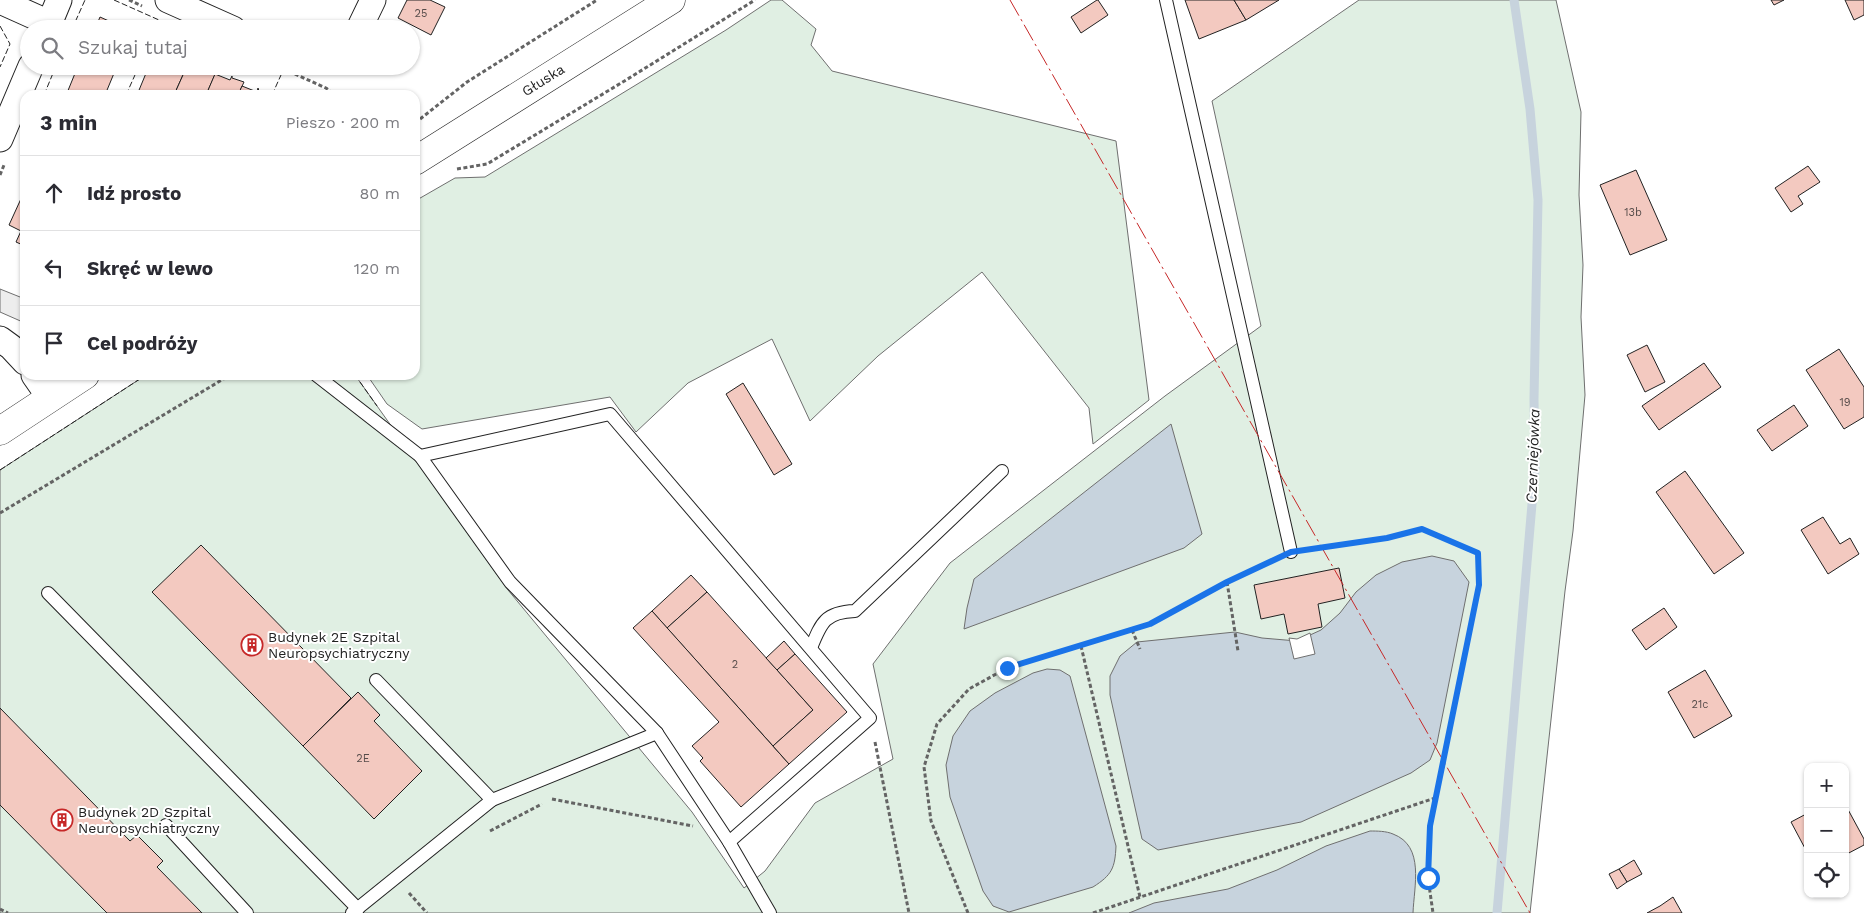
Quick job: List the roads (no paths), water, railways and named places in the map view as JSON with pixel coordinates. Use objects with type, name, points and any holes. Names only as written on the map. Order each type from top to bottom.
[{"type":"street","points":[[51,20],[59,0]]},
{"type":"street","points":[[168,0],[213,20]]},
{"type":"street","points":[[363,20],[372,0]]},
{"type":"street","name":"Głuska","points":[[420,158],[670,0]]},
{"type":"street","points":[[0,1],[36,20]]},
{"type":"street","points":[[21,90],[27,75]]},
{"type":"street","points":[[0,139],[20,92]]},
{"type":"street","points":[[0,339],[20,357]]},
{"type":"street","points":[[37,380],[50,398]]},
{"type":"street","points":[[0,431],[77,380]]},
{"type":"lane","points":[[1166,0],[1291,552]]},
{"type":"lane","points":[[322,380],[420,456],[510,582],[657,733],[729,842],[770,913]]},
{"type":"lane","points":[[420,456],[610,414],[870,718],[729,842]]},
{"type":"lane","points":[[811,648],[824,620],[833,614],[855,611],[1002,471]]},
{"type":"lane","points":[[48,593],[355,911],[492,800],[657,733]]},
{"type":"lane","points":[[376,680],[492,800]]},
{"type":"lane","points":[[166,825],[247,913]]},
{"type":"waterway","name":"Czerniejówka","points":[[1497,913],[1535,469],[1534,399],[1538,200],[1530,109],[1514,0]]},
{"type":"place","name":"Budynek 2E Szpital Neuropsychiatryczny","points":[[252,645]]},
{"type":"place","name":"Budynek 2D Szpital Neuropsychiatryczny","points":[[62,820]]}]
